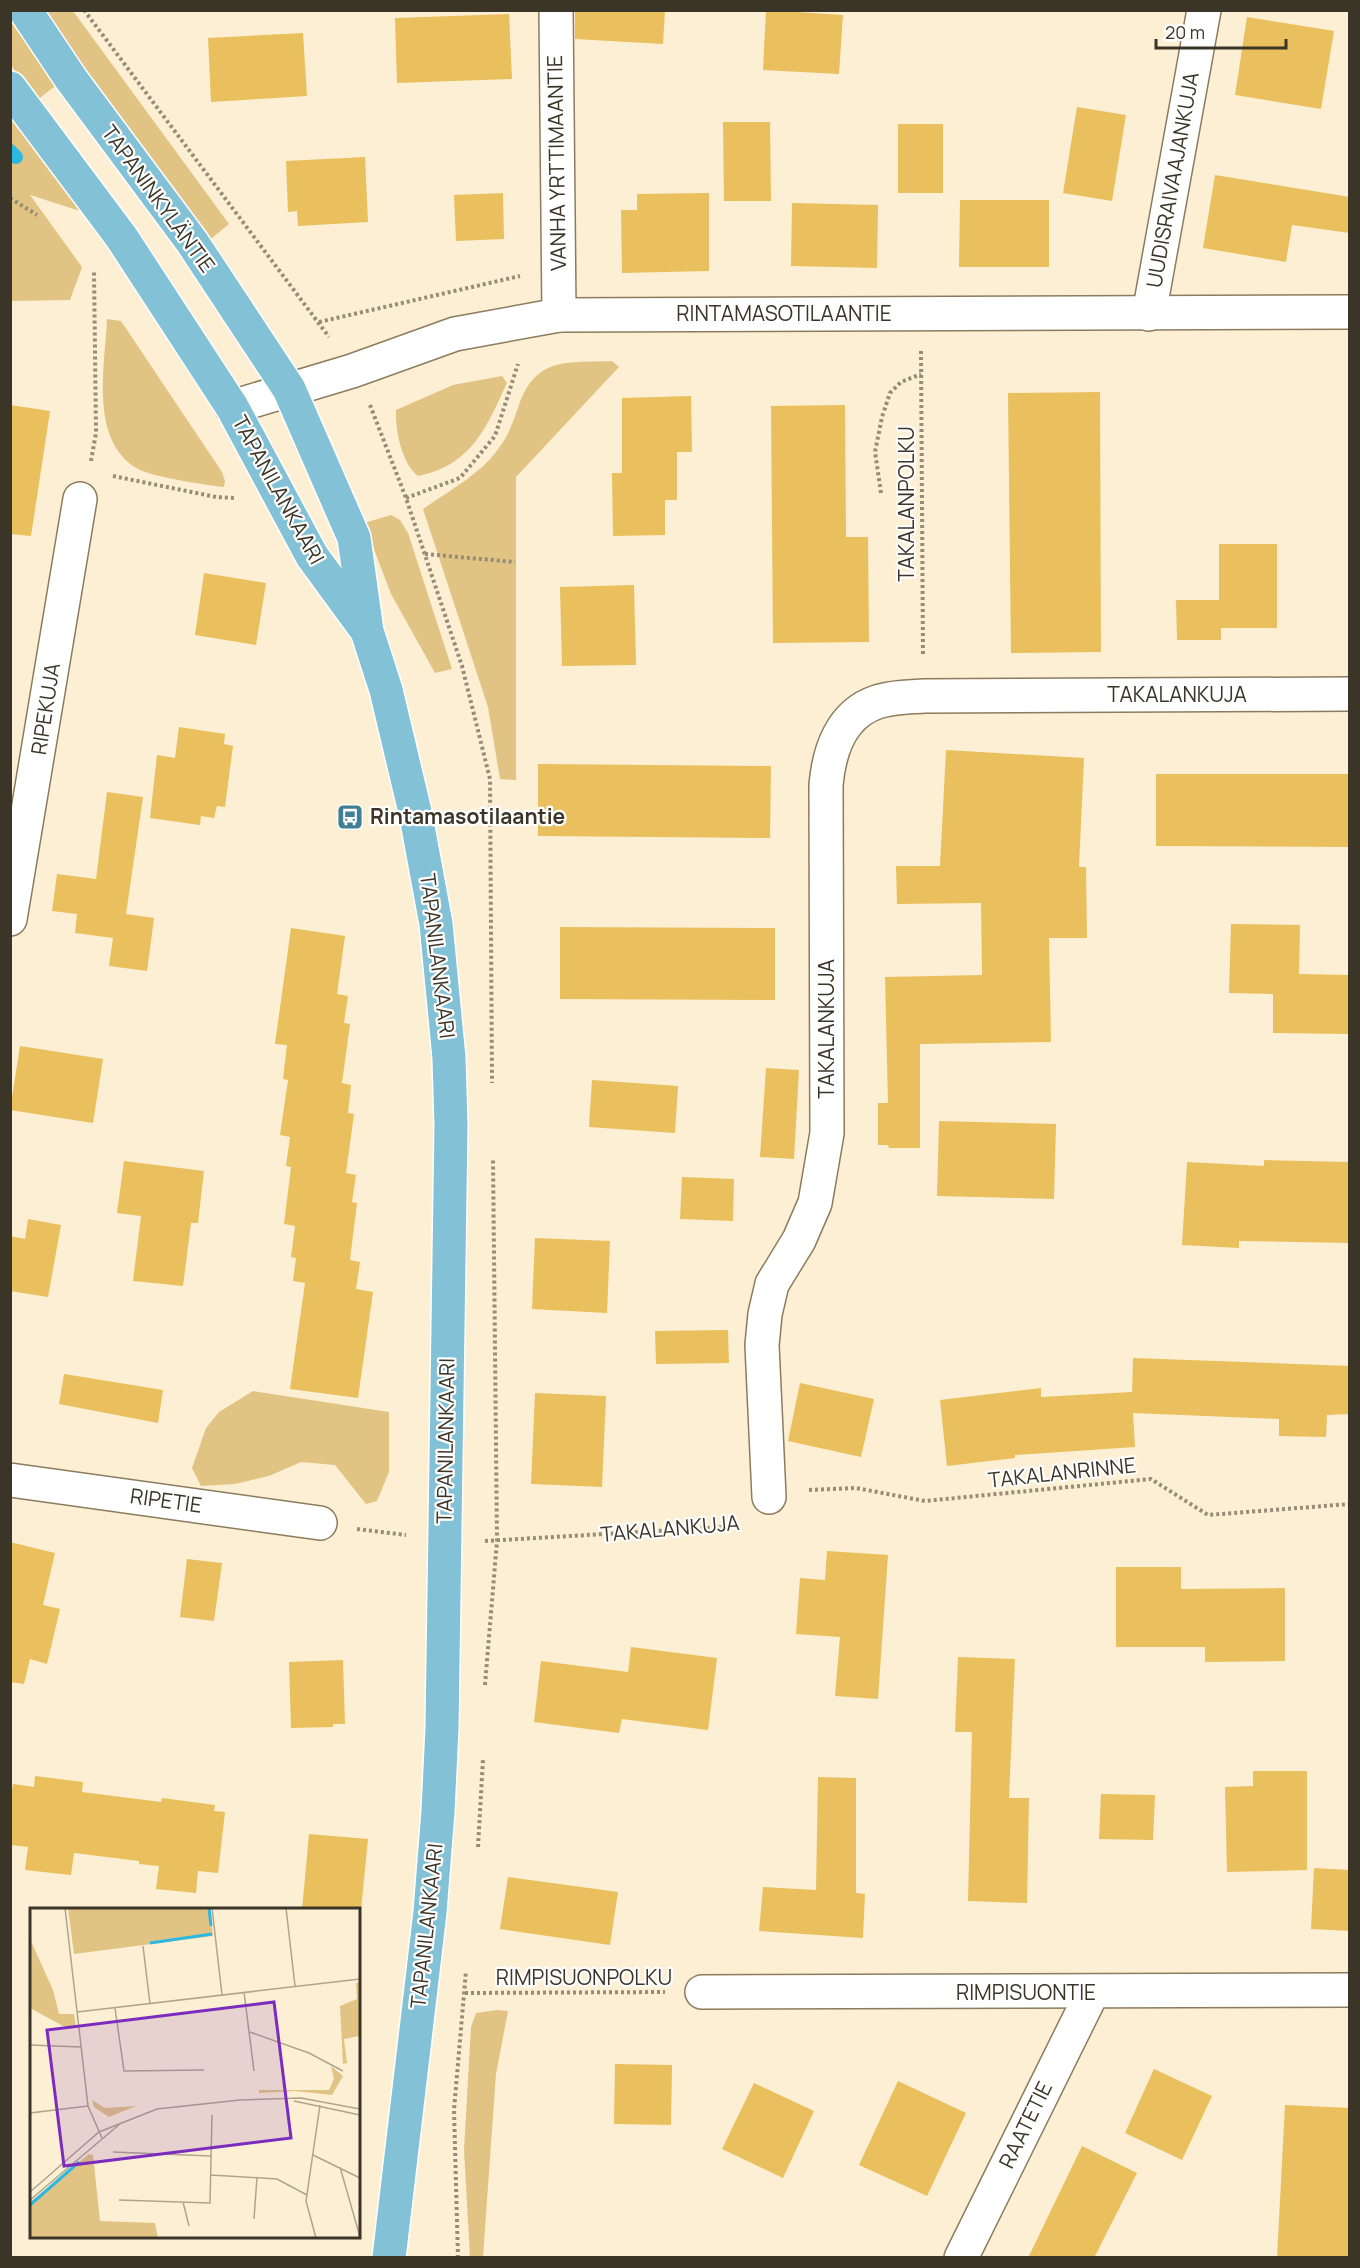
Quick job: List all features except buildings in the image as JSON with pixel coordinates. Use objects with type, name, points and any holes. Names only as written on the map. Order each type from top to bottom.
[{"type":"main road","name":"TAPANINKYLÄNTIE","points":[[25,10],[71,79],[192,242],[289,389]]},
{"type":"main road","points":[[10,88],[122,238],[232,407]]},
{"type":"main road","name":"TAPANILANKAARI","points":[[289,389],[354,538],[367,631],[386,690],[416,816],[436,924],[444,988],[451,1125],[445,1539],[438,1811],[429,1923],[389,2258]]},
{"type":"main road","name":"TAPANILANKAARI","points":[[232,407],[312,556],[367,631]]},
{"type":"street","name":"VANHA YRTTIMAANTIE","points":[[556,10],[559,315]]},
{"type":"street","name":"UUDISRAIVAAJANKUJA","points":[[1149,314],[1204,10]]},
{"type":"street","name":"RINTAMASOTILAANTIE","points":[[232,407],[352,371],[455,334],[559,315],[1350,312]]},
{"type":"street","name":"RIPEKUJA","points":[[10,919],[84,485]]},
{"type":"street","name":"TAKALANKUJA","points":[[770,1497],[762,1345],[765,1314],[772,1284],[799,1240],[815,1203],[826,1134],[826,785],[828,760],[839,735],[857,712],[878,702],[924,696],[1350,694]]},
{"type":"street","name":"RIPETIE","points":[[10,1480],[320,1523]]},
{"type":"street","name":"RIMPISUONTIE","points":[[702,1992],[1092,1993],[1350,1990]]},
{"type":"street","name":"RAATETIE","points":[[961,2258],[1092,1993]]},
{"type":"path","points":[[10,198],[37,215]]},
{"type":"path","points":[[94,267],[96,433],[84,485],[239,498]]},
{"type":"path","name":"TAKALANPOLKU","points":[[921,313],[924,696]]},
{"type":"path","points":[[406,498],[460,478],[495,436],[507,406],[519,360]]},
{"type":"path","points":[[881,493],[875,452],[882,417],[890,393],[901,381],[921,374]]},
{"type":"path","points":[[425,554],[515,562]]},
{"type":"path","name":"TAKALANRINNE","points":[[770,1497],[815,1489],[856,1488],[925,1501],[1151,1479],[1208,1515],[1350,1504]]},
{"type":"path","name":"TAKALANKUJA","points":[[320,1523],[445,1539],[496,1541],[746,1526],[770,1497]]},
{"type":"path","name":"RIMPISUONPOLKU","points":[[458,2258],[454,2110],[465,1993],[702,1992]]},
{"type":"shaded area","points":[[41,11],[73,11],[229,224],[207,242]]},
{"type":"shaded area","points":[[10,14],[59,83],[36,101],[11,65]]},
{"type":"shaded area","points":[[10,114],[80,211],[30,195],[82,267],[70,300],[11,301]]},
{"type":"shaded area","points":[[107,319],[121,321],[222,472],[224,487],[145,472],[123,456],[112,440],[103,401]]},
{"type":"shaded area","points":[[612,361],[619,367],[516,477],[516,780],[500,779],[488,707],[423,509],[465,480],[494,455],[507,435],[527,387],[536,376],[557,365]]},
{"type":"shaded area","points":[[502,376],[507,383],[492,415],[475,442],[464,454],[436,471],[418,476],[412,471],[401,446],[396,410],[453,385]]},
{"type":"shaded area","points":[[391,515],[400,520],[408,533],[452,669],[435,673],[391,594],[364,523]]},
{"type":"shaded area","points":[[253,1391],[389,1412],[389,1472],[377,1501],[366,1504],[335,1465],[301,1462],[269,1476],[235,1484],[201,1486],[192,1468],[206,1428],[219,1412]]},
{"type":"shaded area","points":[[508,2011],[496,2074],[483,2257],[470,2257],[464,2150],[471,2027],[476,2013]]},
{"type":"waterway","points":[[10,151],[16,157]]},
{"type":"place","name":"Rintamasotilaantie","points":[[350,817]]}]
